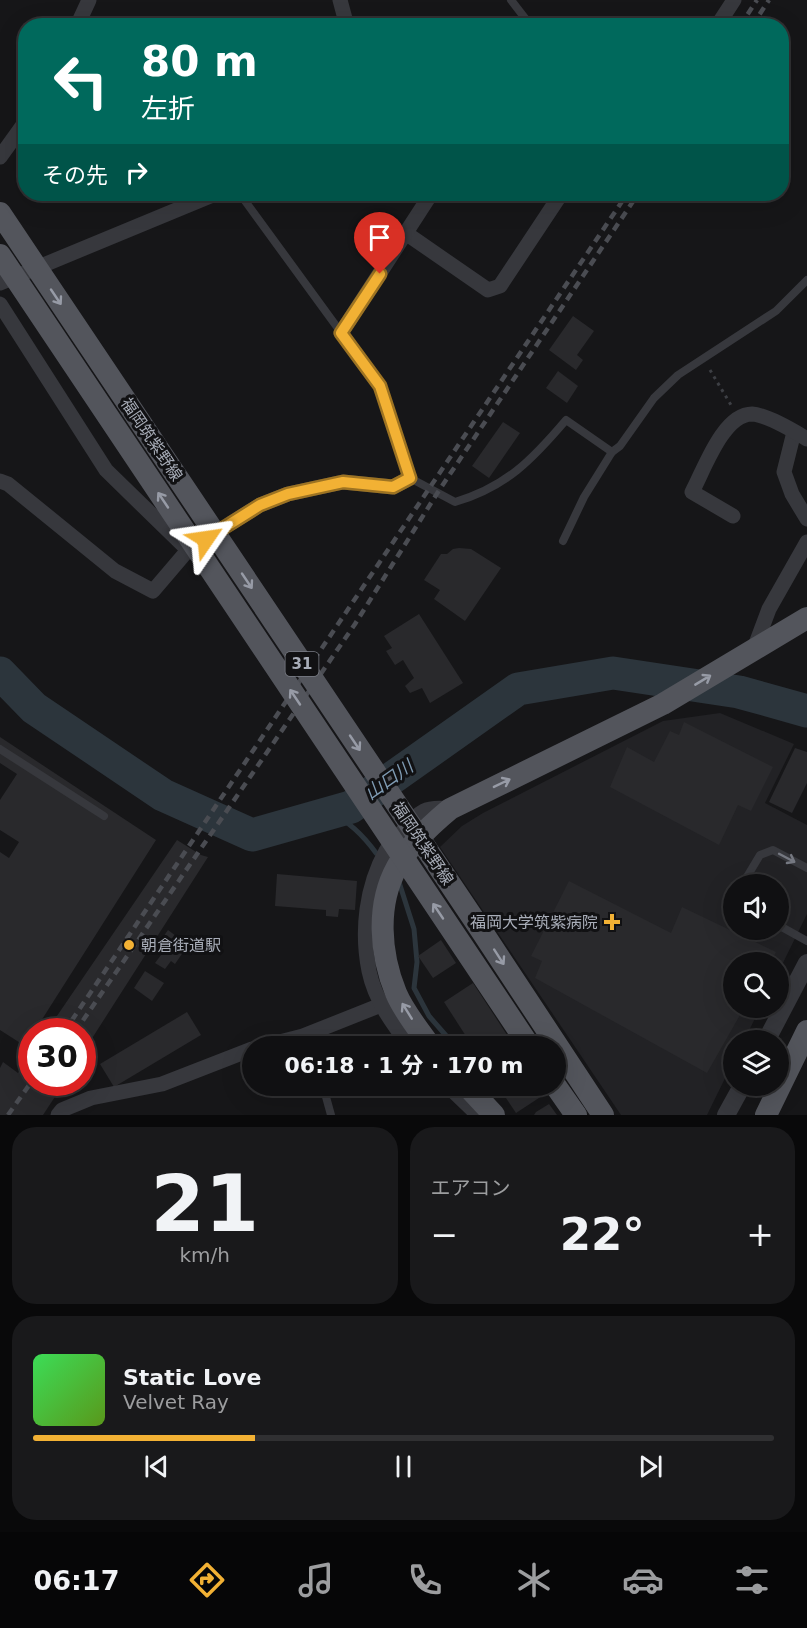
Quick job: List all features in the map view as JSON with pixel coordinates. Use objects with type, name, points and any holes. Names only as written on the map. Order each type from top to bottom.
[{"type":"main road","name":"福岡筑紫野線","points":[[0,213],[603,1115]]},
{"type":"main road","name":"福岡筑紫野線","points":[[0,255],[523,1036]]},
{"type":"main road","points":[[424,1036],[406,1011],[388,972],[382,920],[386,898],[397,867],[431,825],[450,809],[663,704],[807,618]]},
{"type":"main road","points":[[766,1115],[807,1030]]},
{"type":"main road","points":[[476,1096],[494,1115]]},
{"type":"main road","points":[[563,1096],[576,1115]]},
{"type":"street","points":[[80,18],[89,0]]},
{"type":"street","points":[[340,0],[345,18]]},
{"type":"street","points":[[722,18],[734,0]]},
{"type":"street","points":[[0,156],[18,132]]},
{"type":"street","points":[[0,283],[198,201]]},
{"type":"street","points":[[341,333],[427,201]]},
{"type":"street","points":[[406,234],[488,290],[500,286],[556,201]]},
{"type":"street","points":[[0,304],[106,470],[188,550]]},
{"type":"street","points":[[733,516],[692,492],[726,427],[738,417],[753,414],[767,418],[801,435],[784,472],[792,494],[807,519]]},
{"type":"street","points":[[0,481],[8,484],[115,571],[153,591],[188,550],[260,505],[288,494],[343,482],[393,487],[410,478]]},
{"type":"street","points":[[749,652],[807,542]]},
{"type":"street","points":[[403,1036],[381,1005],[369,974],[365,924],[369,899],[386,849],[419,813],[433,807],[450,809]]},
{"type":"street","points":[[772,1030],[807,963]]},
{"type":"street","points":[[309,1036],[381,1005]]},
{"type":"street","points":[[58,1115],[62,1110],[91,1098],[162,1084],[242,1053]]},
{"type":"street","points":[[458,1096],[478,1115]]},
{"type":"street","points":[[726,1115],[736,1096]]},
{"type":"lane","points":[[511,0],[525,18]]},
{"type":"lane","points":[[245,201],[380,386],[410,478],[455,502],[480,494],[519,470],[537,454],[566,420],[612,452]]},
{"type":"lane","points":[[562,541],[584,497],[612,452],[620,446],[654,398],[678,375],[776,311],[807,280]]},
{"type":"lane","points":[[0,749],[104,816]]},
{"type":"lane","points":[[749,874],[760,855],[773,850],[807,868]]},
{"type":"lane","points":[[789,931],[807,941]]},
{"type":"lane","points":[[326,1096],[331,1115]]},
{"type":"path","points":[[703,359],[738,417]]},
{"type":"shaded area","name":"福岡大学筑紫病院","points":[[720,713],[794,744],[765,803],[807,825],[807,914],[788,952],[723,952],[723,1018],[755,1018],[749,1030],[723,1030],[723,1082],[707,1115],[621,1115],[440,847],[462,826],[663,721]]},
{"type":"building","points":[[573,316],[594,331],[577,355],[583,360],[576,370],[549,350]]},
{"type":"building","points":[[558,371],[578,386],[567,403],[546,388]]},
{"type":"building","points":[[503,422],[520,433],[489,478],[472,466]]},
{"type":"building","points":[[459,548],[471,549],[501,568],[465,621],[434,599],[440,590],[424,580],[441,554],[447,554]]},
{"type":"building","points":[[419,614],[463,683],[430,703],[422,688],[410,693],[405,686],[414,678],[403,660],[395,665],[386,651],[392,648],[384,636]]},
{"type":"building","points":[[684,722],[773,767],[751,811],[738,805],[719,845],[610,787],[627,747],[654,762],[670,731],[679,735]]},
{"type":"building","points":[[0,737],[156,840],[43,1018],[18,1018],[18,1042],[0,1030],[0,852],[9,858],[19,842],[0,830],[0,800],[17,774],[0,763]]},
{"type":"building","points":[[795,748],[807,752],[807,783],[792,813],[769,802]]},
{"type":"building","name":"朝倉街道駅","points":[[177,840],[208,857],[96,1032],[96,1018],[56,1018]]},
{"type":"building","points":[[277,874],[357,881],[355,910],[339,909],[338,917],[326,916],[326,910],[275,906]]},
{"type":"building","points":[[569,881],[671,933],[682,907],[723,927],[723,940],[751,940],[776,952],[723,952],[723,1018],[738,1018],[731,1030],[723,1030],[723,1045],[707,1073],[535,978],[542,961],[531,956]]},
{"type":"building","points":[[168,930],[188,945],[175,964],[171,961],[165,969],[155,963],[161,955],[154,950]]},
{"type":"building","points":[[441,940],[456,963],[433,978],[418,956]]},
{"type":"building","points":[[145,971],[164,983],[152,1001],[134,988]]},
{"type":"building","points":[[473,983],[508,1036],[466,1036],[444,1002]]},
{"type":"building","points":[[187,1012],[201,1035],[114,1087],[100,1064]]},
{"type":"building","points":[[3,1062],[18,1073],[18,1096],[55,1096],[43,1115],[0,1115],[0,1068]]},
{"type":"building","points":[[505,1096],[542,1096],[516,1113]]},
{"type":"building","points":[[549,1104],[557,1115],[534,1115],[536,1112]]},
{"type":"waterway","name":"山口川","points":[[0,673],[34,708],[163,795],[252,835],[351,807],[518,689],[613,673],[739,692],[807,711]]},
{"type":"waterway","points":[[331,813],[356,830],[376,853]]},
{"type":"waterway","points":[[399,882],[414,929],[417,962],[414,988],[429,1016],[446,1036]]},
{"type":"railway","points":[[745,18],[757,0]]},
{"type":"railway","points":[[757,18],[769,0]]},
{"type":"railway","points":[[73,1018],[622,201]]},
{"type":"railway","points":[[85,1018],[355,624],[438,492],[633,201]]},
{"type":"railway","points":[[8,1115],[21,1096]]},
{"type":"place","name":"福岡大学筑紫病院","points":[[612,922]]},
{"type":"place","name":"朝倉街道駅","points":[[129,945]]},
{"type":"route","points":[[206,539],[260,505],[288,494],[343,482],[393,487],[410,478],[380,386],[341,333],[380,274]]}]
